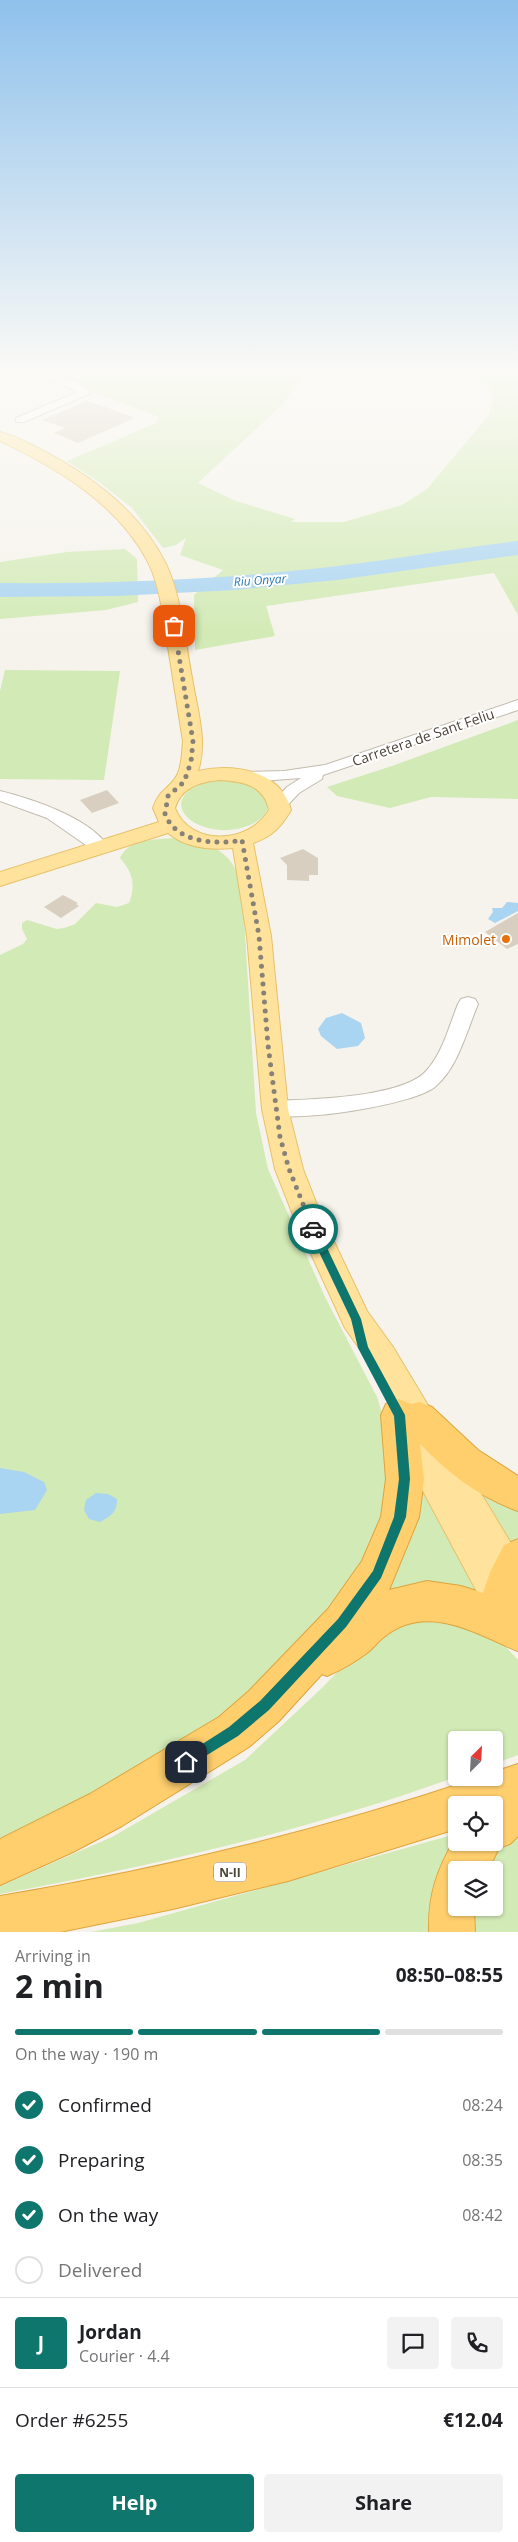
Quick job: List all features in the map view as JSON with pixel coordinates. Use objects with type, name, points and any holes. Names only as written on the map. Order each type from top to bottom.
[{"type":"highway","points":[[409,1417],[462,1461],[492,1481],[518,1494]]},
{"type":"highway","points":[[0,1862],[57,1836],[106,1810],[202,1752],[245,1723],[292,1677],[342,1623],[377,1574],[400,1517],[405,1479],[409,1417]]},
{"type":"highway","points":[[292,1677],[354,1638],[388,1610],[427,1601],[461,1606],[483,1613],[514,1602]]},
{"type":"highway","points":[[489,1796],[518,1786]]},
{"type":"highway","points":[[503,1820],[518,1807]]},
{"type":"highway","name":"N-II","points":[[0,1919],[156,1892],[369,1836],[448,1810]]},
{"type":"highway","points":[[451,1916],[452,1932]]},
{"type":"main road","points":[[50,461],[79,479],[109,504],[131,527],[155,559],[164,581],[174,626],[193,741],[191,762],[184,782]]},
{"type":"main road","points":[[193,741],[200,752],[210,761],[269,788],[279,804],[278,816],[271,826],[258,834],[242,840],[224,842],[197,839],[182,833],[171,825],[165,814],[165,802],[172,791],[184,782],[210,775],[242,776]]},
{"type":"main road","points":[[0,879],[99,846],[171,825]]},
{"type":"main road","points":[[242,840],[259,936],[280,1137],[301,1202],[356,1319],[363,1348],[409,1417],[514,1602]]},
{"type":"street","name":"Carretera de Sant Feliu","points":[[242,776],[284,776],[328,769],[518,704]]},
{"type":"street","name":"Carretera de Sant Feliu","points":[[279,804],[293,790],[328,769]]},
{"type":"street","points":[[0,796],[32,804],[74,824],[99,846]]},
{"type":"lane","points":[[276,1109],[323,1106],[407,1093],[428,1082],[439,1068],[468,1004]]},
{"type":"green space","points":[[67,461],[221,461],[198,483],[236,501],[295,519],[291,522],[344,522],[402,505],[427,489],[450,461],[518,461],[518,615],[494,573],[266,606],[275,636],[195,650],[194,595],[223,570],[180,555],[186,538],[176,545],[163,548],[132,508],[99,482]]},
{"type":"green space","points":[[125,549],[137,559],[138,602],[106,610],[0,619],[0,562],[67,552]]},
{"type":"green space","points":[[5,670],[120,671],[104,780],[0,779],[0,691]]},
{"type":"green space","points":[[518,720],[518,799],[431,797],[390,808],[337,796],[327,787],[392,766]]},
{"type":"green space","points":[[217,779],[232,780],[258,788],[268,799],[267,810],[264,815],[250,825],[231,830],[213,829],[198,824],[187,817],[181,807],[183,797],[195,787]]},
{"type":"green space","points":[[174,838],[208,845],[225,855],[237,872],[242,885],[256,1113],[268,1169],[325,1297],[377,1397],[387,1429],[393,1459],[375,1551],[333,1614],[210,1732],[0,1849],[0,955],[23,944],[27,939],[22,929],[22,923],[27,920],[57,929],[64,928],[75,924],[96,903],[117,907],[129,903],[133,885],[128,869],[120,858],[124,851],[143,841]]},
{"type":"green space","points":[[417,1478],[478,1596],[381,1595]]},
{"type":"green space","points":[[469,1485],[518,1505],[518,1537],[509,1544]]},
{"type":"green space","points":[[420,1615],[494,1634],[518,1660],[518,1755],[503,1761],[503,1731],[448,1731],[448,1780],[344,1814],[230,1845],[173,1859],[0,1894],[0,1886],[112,1837],[245,1760],[323,1687],[365,1643]]},
{"type":"green space","points":[[518,1827],[518,1932],[466,1932],[465,1916],[503,1916],[503,1861],[485,1861],[495,1851],[503,1851],[503,1842]]},
{"type":"green space","points":[[448,1836],[449,1851],[446,1858],[435,1932],[91,1932],[138,1923]]},
{"type":"water","points":[[507,902],[518,903],[518,911],[495,923],[488,919],[493,912],[492,908],[502,908]]},
{"type":"water","points":[[342,1013],[361,1023],[365,1038],[358,1046],[337,1049],[321,1036],[318,1029],[326,1018]]},
{"type":"water","points":[[0,1468],[24,1472],[44,1482],[47,1490],[35,1510],[0,1514]]},
{"type":"water","points":[[96,1493],[108,1494],[117,1499],[113,1513],[100,1522],[89,1519],[84,1510],[86,1500]]},
{"type":"building","points":[[107,790],[119,803],[92,813],[80,800]]},
{"type":"building","points":[[303,849],[318,858],[318,875],[309,875],[309,881],[287,880],[287,865],[280,858]]},
{"type":"building","points":[[63,895],[78,903],[76,904],[79,906],[61,918],[44,907]]},
{"type":"building","name":"Mimolet","points":[[518,913],[518,944],[507,949],[485,932]]},
{"type":"waterway","name":"Riu Onyar","points":[[0,590],[117,589],[195,586],[272,580],[518,548]]},
{"type":"way so far","points":[[174,626],[193,741],[191,762],[184,782],[168,796],[165,802],[165,814],[171,825],[189,837],[206,841],[233,842],[242,840],[259,936],[268,1045],[280,1137],[289,1169],[313,1229]]},
{"type":"place","name":"Mimolet","points":[[506,939]]},
{"type":"route","points":[[186,1762],[234,1732],[264,1706],[342,1623],[377,1574],[396,1531],[400,1517],[405,1479],[399,1415],[363,1348],[356,1319],[313,1229]]}]
